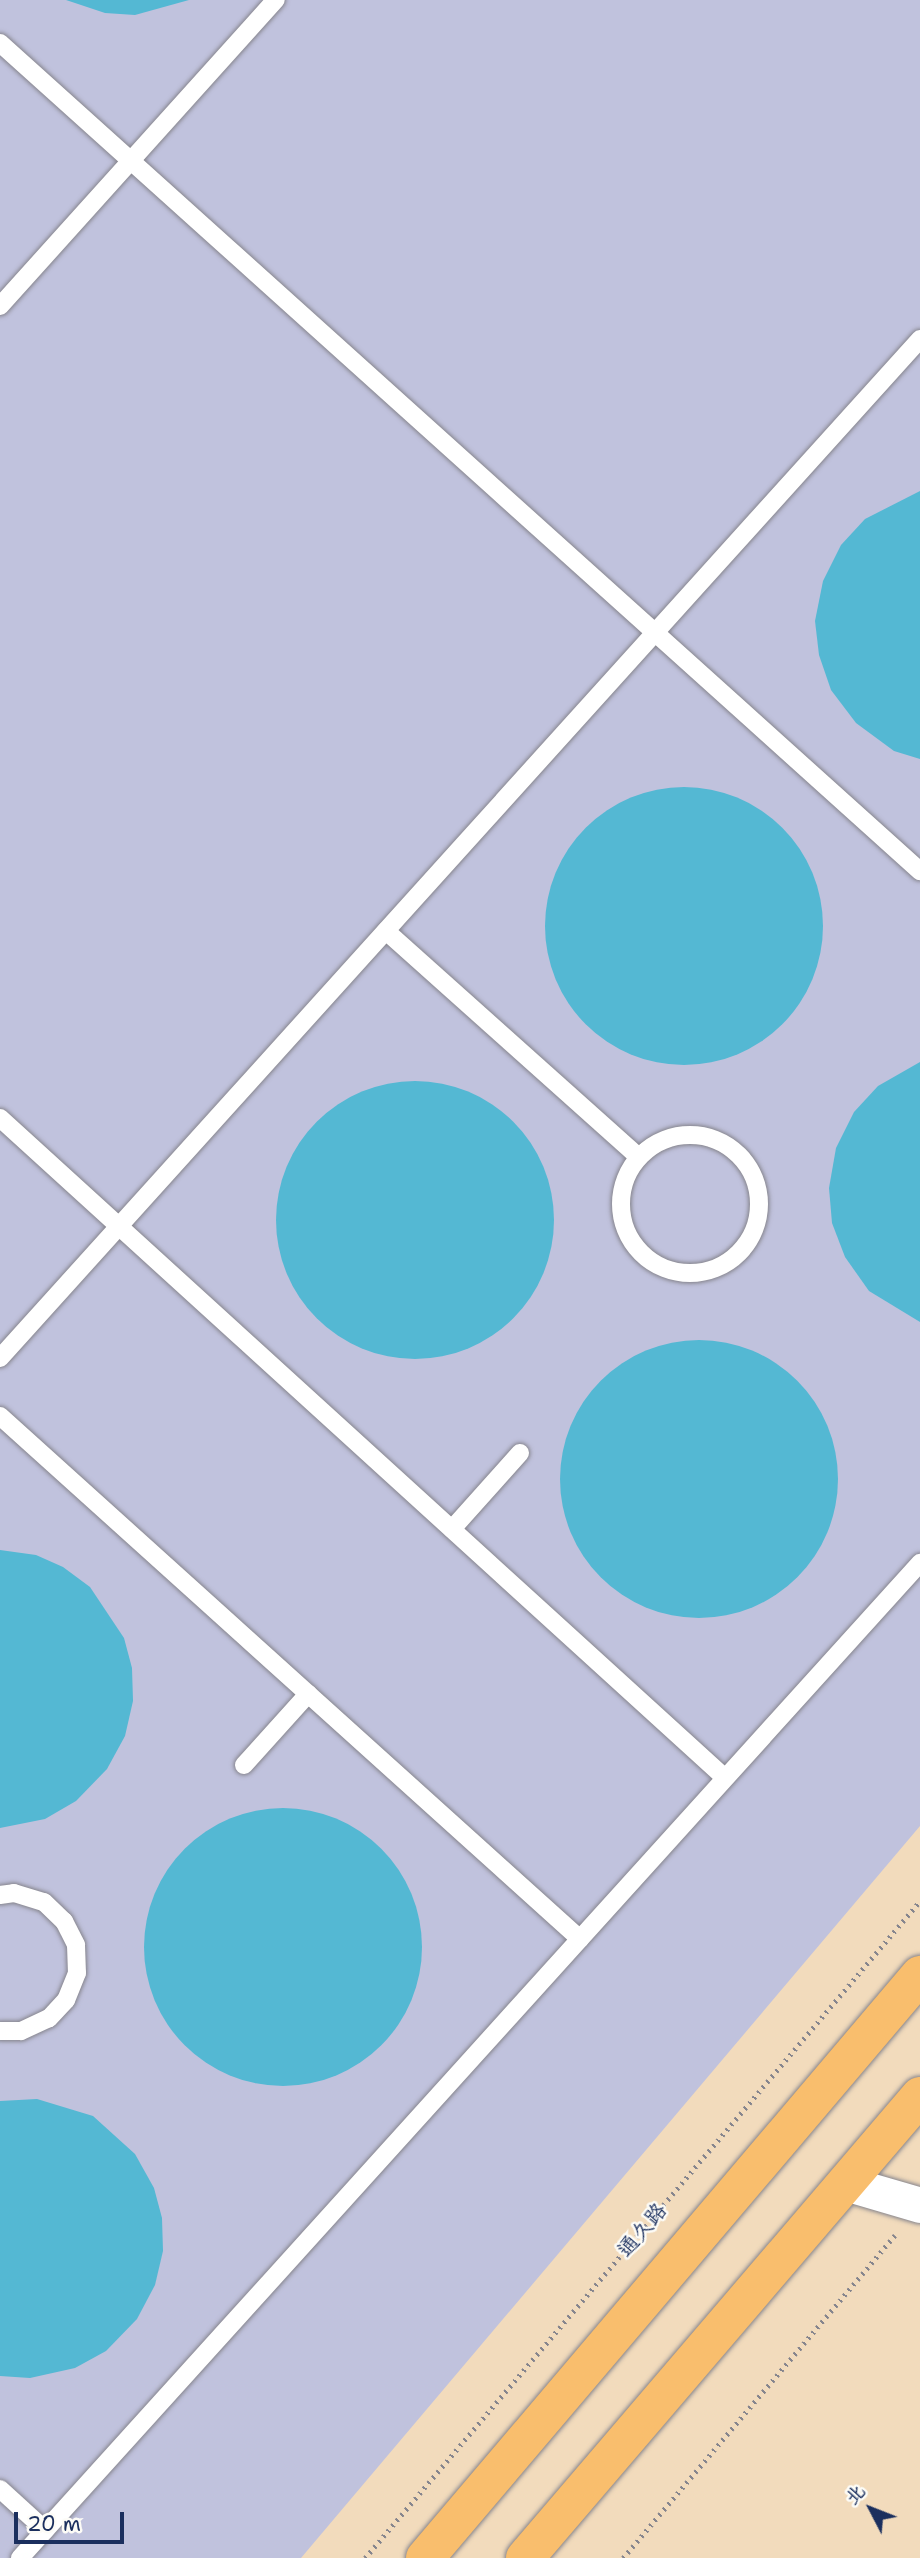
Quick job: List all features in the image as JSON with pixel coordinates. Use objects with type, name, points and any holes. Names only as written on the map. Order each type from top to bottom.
[{"type":"main road","points":[[425,2558],[920,1975]]},
{"type":"main road","points":[[525,2558],[920,2096]]},
{"type":"street","points":[[845,2183],[911,2216]]},
{"type":"lane","points":[[0,306],[276,0]]},
{"type":"lane","points":[[0,43],[657,631],[920,871]]},
{"type":"lane","points":[[0,1359],[920,339]]},
{"type":"lane","points":[[386,931],[639,1157]]},
{"type":"lane","points":[[0,1118],[725,1778]]},
{"type":"lane","points":[[695,1135],[725,1144],[747,1163],[758,1188],[759,1214],[748,1242],[731,1260],[703,1272],[678,1273],[652,1263],[629,1239],[621,1212],[623,1182],[639,1157],[662,1140],[695,1135]]},
{"type":"lane","points":[[0,1416],[580,1939]]},
{"type":"lane","points":[[452,1529],[520,1453]]},
{"type":"lane","points":[[20,2558],[920,1563]]},
{"type":"lane","points":[[244,1765],[308,1694]]},
{"type":"lane","points":[[0,1895],[14,1893],[44,1902],[64,1921],[76,1945],[77,1973],[66,2000],[49,2018],[21,2031],[0,2031]]},
{"type":"lane","points":[[0,2489],[45,2530]]},
{"type":"path","name":"通久路","points":[[365,2558],[920,1901]]},
{"type":"path","points":[[623,2558],[911,2216]]},
{"type":"shaded area","points":[[0,0],[920,0],[920,1826],[301,2558],[0,2558]]},
{"type":"water","points":[[66,0],[189,0],[135,15],[105,13]]},
{"type":"water","points":[[920,491],[920,759],[894,751],[856,723],[831,690],[819,655],[815,621],[823,581],[841,545],[865,519]]},
{"type":"water","points":[[684,787],[724,793],[750,803],[782,828],[807,860],[817,886],[823,926],[817,966],[807,992],[782,1024],[750,1049],[724,1059],[684,1065],[644,1059],[618,1049],[586,1024],[561,992],[551,966],[545,926],[551,886],[561,860],[586,828],[618,803],[644,793]]},
{"type":"water","points":[[920,1062],[920,1322],[869,1291],[845,1257],[832,1223],[829,1188],[836,1148],[854,1112],[878,1086]]},
{"type":"water","points":[[415,1081],[442,1084],[468,1092],[492,1105],[513,1122],[530,1143],[543,1167],[551,1193],[554,1220],[551,1247],[543,1273],[530,1297],[513,1318],[492,1335],[468,1348],[442,1356],[415,1359],[388,1356],[362,1348],[338,1335],[317,1318],[300,1297],[287,1273],[279,1247],[276,1220],[279,1193],[287,1167],[300,1143],[317,1122],[338,1105],[362,1092],[388,1084]]},
{"type":"water","points":[[699,1340],[726,1343],[752,1351],[776,1364],[797,1381],[814,1402],[827,1426],[835,1452],[838,1479],[835,1506],[827,1532],[814,1556],[797,1577],[776,1594],[752,1607],[726,1615],[699,1618],[672,1615],[646,1607],[622,1594],[601,1577],[584,1556],[571,1532],[563,1506],[560,1479],[563,1452],[571,1426],[584,1402],[601,1381],[622,1364],[646,1351],[672,1343]]},
{"type":"water","points":[[0,1550],[36,1555],[63,1567],[90,1587],[124,1638],[132,1668],[133,1701],[125,1736],[107,1769],[76,1801],[45,1819],[0,1828]]},
{"type":"water","points":[[283,1808],[323,1814],[348,1824],[381,1849],[406,1882],[416,1907],[422,1947],[416,1987],[406,2012],[381,2045],[348,2070],[323,2080],[283,2086],[243,2080],[218,2070],[185,2045],[160,2012],[150,1987],[144,1947],[150,1907],[160,1882],[185,1849],[218,1824],[243,1814]]},
{"type":"water","points":[[37,2099],[93,2116],[135,2154],[154,2188],[162,2218],[163,2251],[155,2285],[137,2319],[106,2351],[75,2368],[30,2378],[0,2376],[0,2101]]}]
